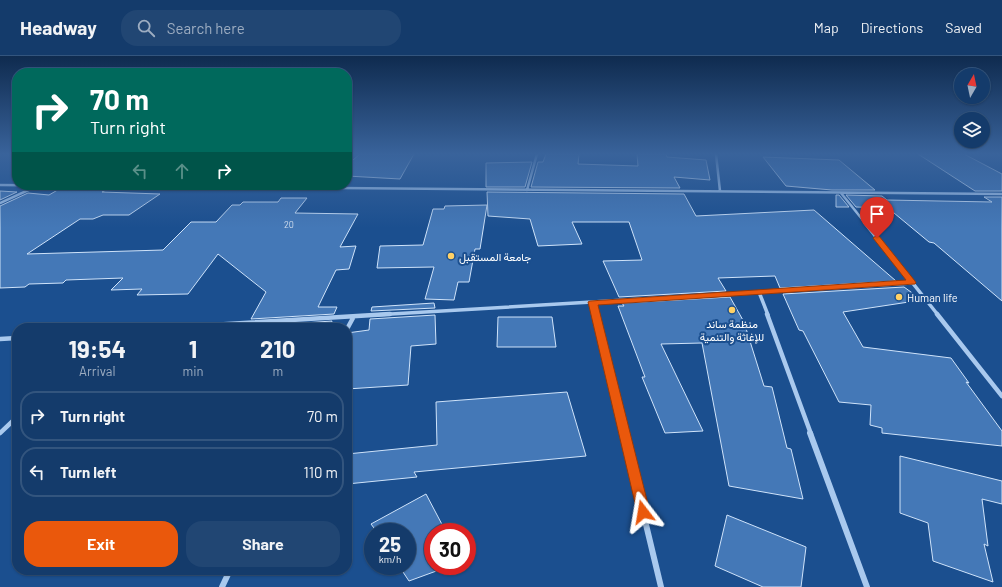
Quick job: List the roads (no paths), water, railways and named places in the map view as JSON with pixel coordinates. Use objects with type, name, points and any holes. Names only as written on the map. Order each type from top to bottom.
[{"type":"street","points":[[527,190],[530,179]]},
{"type":"street","points":[[719,179],[720,191]]},
{"type":"street","points":[[0,185],[12,185]]},
{"type":"street","points":[[352,189],[1002,194]]},
{"type":"street","points":[[0,203],[29,190]]},
{"type":"street","points":[[841,192],[1002,396]]},
{"type":"street","points":[[258,323],[912,283]]},
{"type":"street","points":[[759,292],[867,587]]},
{"type":"street","points":[[593,302],[661,587]]},
{"type":"street","points":[[350,323],[353,318]]},
{"type":"street","points":[[0,339],[12,338]]},
{"type":"street","points":[[0,433],[12,422]]},
{"type":"street","points":[[222,587],[228,575]]},
{"type":"place","name":"جامعة المستقبل","points":[[451,256]]},
{"type":"place","name":"Human life","points":[[899,297]]},
{"type":"place","name":"منظمة ساند للإغاثة والتنمية","points":[[732,310]]}]
